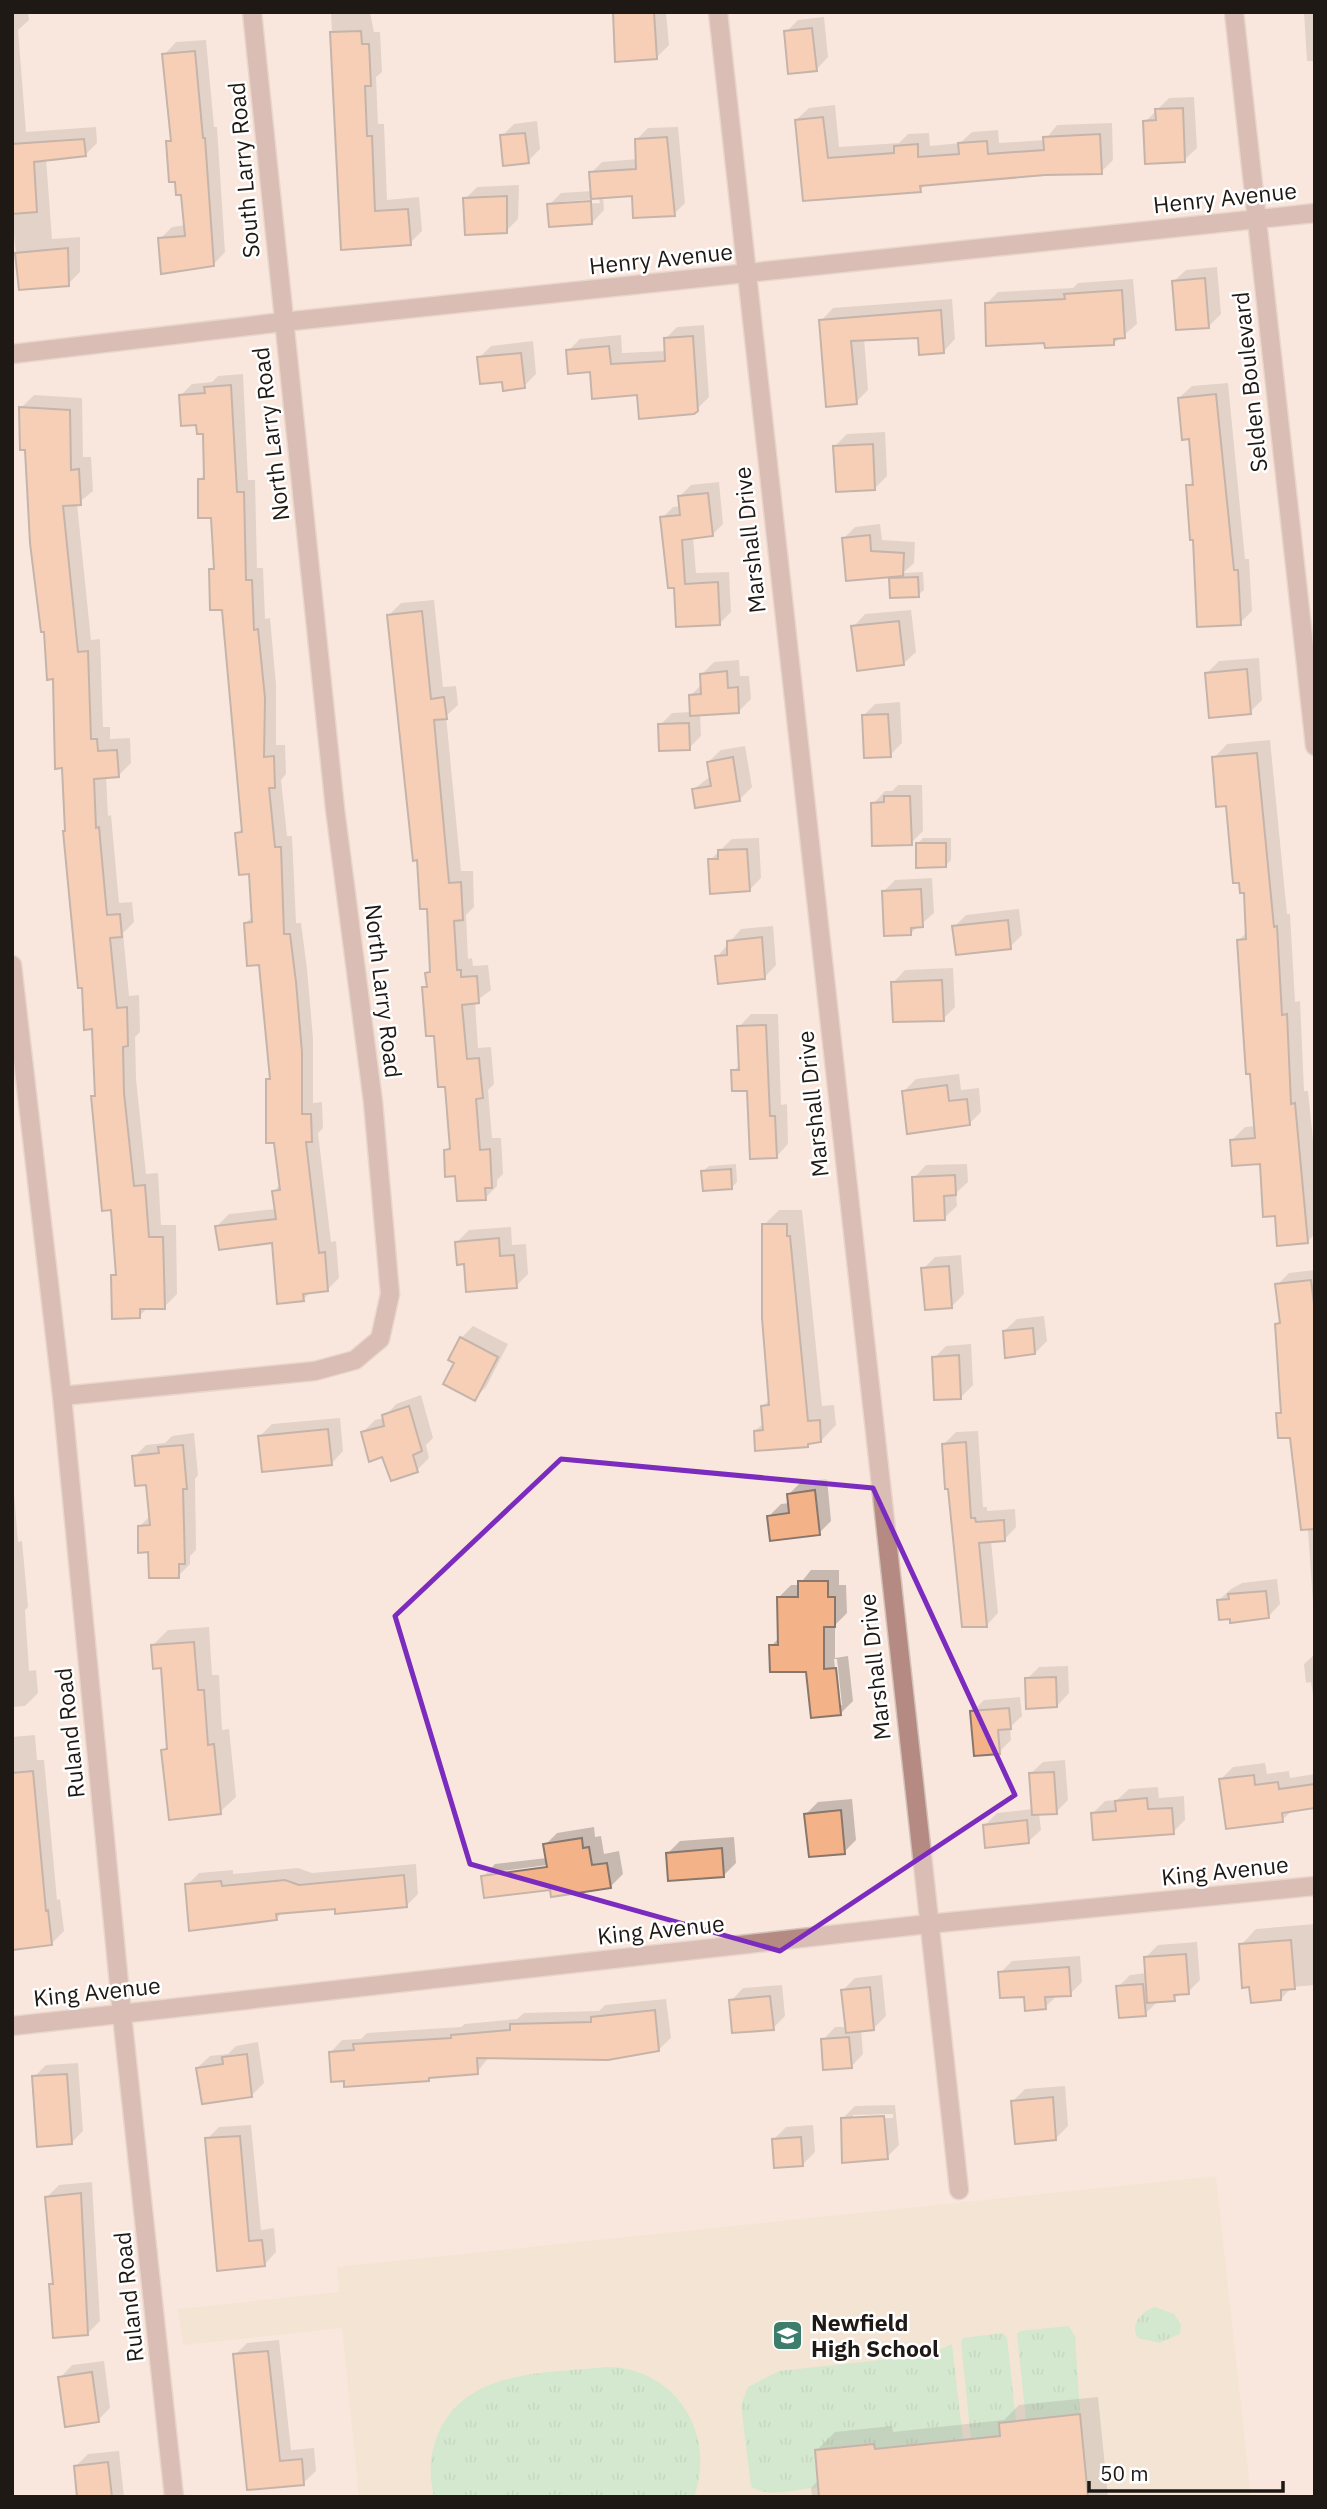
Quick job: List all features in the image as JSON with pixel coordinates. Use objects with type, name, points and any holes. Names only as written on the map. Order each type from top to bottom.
[{"type":"street","name":"South Larry Road","points":[[252,12],[283,323]]},
{"type":"street","name":"Marshall Drive","points":[[718,12],[959,2190]]},
{"type":"street","name":"Selden Boulevard","points":[[1234,12],[1315,746]]},
{"type":"street","name":"Henry Avenue","points":[[12,354],[1315,213]]},
{"type":"street","name":"North Larry Road","points":[[62,1396],[315,1371],[355,1360],[380,1339],[390,1294],[373,1102],[335,809],[310,552],[283,323]]},
{"type":"street","name":"Ruland Road","points":[[12,965],[62,1396],[122,2015],[174,2497]]},
{"type":"street","name":"King Avenue","points":[[12,2026],[929,1924],[1315,1886]]},
{"type":"highlighted area","points":[[561,1459],[873,1488],[1015,1795],[780,1951],[470,1864],[395,1616]]},
{"type":"shaded area","name":"Newfield High School","points":[[1216,2176],[1251,2497],[359,2497],[342,2328],[183,2345],[178,2309],[339,2292],[337,2267]]},
{"type":"green space","points":[[1155,2307],[1174,2314],[1181,2325],[1180,2334],[1159,2343],[1138,2338],[1135,2328],[1138,2319]]},
{"type":"green space","points":[[1069,2326],[1075,2337],[1080,2414],[1026,2420],[1017,2334],[1020,2331]]},
{"type":"green space","points":[[1003,2333],[1007,2338],[1016,2421],[999,2423],[1000,2436],[971,2439],[961,2342],[963,2338]]},
{"type":"green space","points":[[952,2344],[963,2440],[875,2449],[874,2444],[815,2450],[818,2487],[774,2493],[751,2486],[741,2405],[748,2387],[779,2371],[928,2355]]},
{"type":"green space","points":[[606,2367],[631,2370],[652,2378],[670,2391],[684,2408],[694,2428],[700,2450],[700,2473],[694,2497],[434,2497],[431,2465],[435,2442],[451,2412],[468,2397],[510,2378]]},
{"type":"building","points":[[613,12],[654,12],[657,59],[615,62]]},
{"type":"building","points":[[812,28],[817,71],[788,74],[784,31]]},
{"type":"building","points":[[361,31],[362,44],[369,44],[371,86],[365,86],[367,136],[372,136],[375,211],[408,209],[411,245],[341,250],[330,32]]},
{"type":"building","points":[[195,51],[205,138],[214,266],[161,274],[158,238],[185,236],[181,195],[176,195],[175,182],[169,182],[166,141],[171,141],[162,54]]},
{"type":"building","points":[[1183,108],[1185,162],[1145,164],[1143,121],[1156,120],[1155,109]]},
{"type":"building","points":[[823,117],[828,158],[894,153],[894,146],[918,144],[918,157],[959,154],[958,143],[987,141],[988,154],[1044,150],[1043,137],[1100,134],[1102,174],[1045,175],[920,186],[921,192],[803,201],[795,120]]},
{"type":"building","points":[[525,133],[529,163],[503,166],[500,135]]},
{"type":"building","points":[[667,137],[675,216],[633,218],[632,196],[591,199],[589,172],[636,169],[635,139]]},
{"type":"building","points":[[84,139],[86,156],[34,162],[37,212],[12,214],[12,144]]},
{"type":"building","points":[[507,196],[507,233],[465,235],[463,198]]},
{"type":"building","points":[[591,201],[592,224],[549,227],[547,204]]},
{"type":"building","points":[[68,248],[69,286],[19,290],[15,253]]},
{"type":"building","points":[[1205,278],[1209,328],[1176,330],[1172,281]]},
{"type":"building","points":[[1122,290],[1125,338],[1114,339],[1114,345],[1045,348],[1044,343],[986,346],[985,303],[1065,299],[1064,294]]},
{"type":"building","points":[[941,310],[944,353],[919,355],[918,338],[851,341],[857,404],[826,407],[819,320]]},
{"type":"building","points":[[693,336],[698,411],[694,414],[639,419],[637,395],[592,399],[590,372],[568,374],[566,350],[609,346],[611,364],[665,361],[664,338]]},
{"type":"building","points":[[521,353],[525,388],[503,391],[502,382],[480,384],[477,357]]},
{"type":"building","points":[[231,385],[237,492],[244,492],[246,580],[252,580],[254,630],[258,629],[265,698],[264,757],[274,756],[275,788],[269,788],[275,847],[281,847],[284,934],[290,934],[296,982],[302,1052],[302,1114],[311,1114],[312,1142],[306,1142],[319,1253],[325,1252],[328,1291],[303,1294],[304,1301],[277,1304],[272,1243],[219,1250],[215,1226],[276,1219],[272,1191],[280,1190],[274,1143],[266,1143],[266,1079],[270,1079],[259,965],[247,966],[244,923],[252,922],[249,874],[239,875],[235,833],[242,832],[222,610],[210,610],[209,569],[214,569],[211,518],[198,518],[198,479],[204,479],[203,434],[197,434],[196,425],[181,426],[179,395],[205,393],[204,387]]},
{"type":"building","points":[[1216,394],[1234,570],[1238,570],[1241,625],[1197,627],[1193,540],[1190,540],[1186,485],[1193,485],[1189,439],[1182,440],[1178,398]]},
{"type":"building","points":[[19,407],[70,410],[71,470],[79,469],[81,505],[63,506],[78,652],[88,651],[91,739],[97,739],[98,751],[117,750],[119,777],[94,779],[96,828],[99,827],[107,915],[120,914],[122,937],[110,938],[117,1008],[127,1007],[128,1046],[123,1047],[124,1093],[134,1186],[145,1185],[149,1237],[163,1237],[165,1309],[140,1309],[140,1318],[112,1319],[111,1275],[116,1275],[111,1210],[102,1211],[91,1096],[95,1096],[92,1029],[84,1030],[82,988],[78,988],[63,831],[62,768],[55,769],[53,679],[47,680],[44,632],[41,632],[30,543],[25,450],[20,450]]},
{"type":"building","points":[[873,444],[875,490],[836,492],[833,446]]},
{"type":"building","points":[[708,493],[713,536],[682,540],[685,584],[718,582],[720,625],[676,627],[674,588],[668,588],[660,517],[680,515],[678,496]]},
{"type":"building","points":[[870,535],[871,551],[904,553],[903,576],[846,581],[842,538]]},
{"type":"building","points":[[918,577],[919,597],[890,598],[889,578]]},
{"type":"building","points":[[422,611],[431,699],[444,697],[447,719],[434,720],[449,883],[461,882],[463,920],[454,921],[457,970],[461,970],[461,977],[477,976],[479,1003],[462,1005],[467,1059],[479,1058],[483,1098],[476,1099],[480,1150],[490,1149],[492,1188],[485,1188],[486,1200],[457,1201],[455,1176],[445,1177],[444,1150],[450,1149],[445,1087],[438,1087],[434,1036],[426,1036],[422,987],[427,987],[425,973],[430,972],[427,909],[420,909],[417,860],[413,861],[387,615]]},
{"type":"building","points":[[899,621],[904,665],[857,671],[851,626]]},
{"type":"building","points":[[1247,669],[1251,714],[1209,718],[1205,673]]},
{"type":"building","points":[[727,671],[728,688],[738,687],[739,713],[690,716],[689,695],[701,694],[700,674]]},
{"type":"building","points":[[888,714],[891,757],[864,758],[862,715]]},
{"type":"building","points":[[689,723],[690,750],[659,751],[658,724]]},
{"type":"building","points":[[1257,753],[1274,927],[1277,926],[1282,1015],[1287,1014],[1291,1104],[1295,1103],[1308,1243],[1277,1246],[1275,1216],[1263,1217],[1260,1164],[1232,1166],[1230,1140],[1255,1138],[1250,1074],[1246,1074],[1237,940],[1246,939],[1244,893],[1240,893],[1239,883],[1233,883],[1226,806],[1216,807],[1212,757]]},
{"type":"building","points":[[733,757],[740,801],[695,808],[692,789],[711,786],[707,762]]},
{"type":"building","points":[[884,796],[910,796],[912,845],[872,846],[871,803],[884,802]]},
{"type":"building","points":[[916,843],[946,843],[946,867],[916,868]]},
{"type":"building","points":[[747,849],[750,891],[710,894],[708,859],[718,859],[718,850]]},
{"type":"building","points":[[921,889],[923,927],[911,928],[911,935],[884,936],[882,891]]},
{"type":"building","points":[[1008,920],[1011,949],[956,955],[952,926]]},
{"type":"building","points":[[762,937],[765,979],[718,984],[715,956],[727,955],[727,941]]},
{"type":"building","points":[[942,980],[944,1021],[893,1022],[891,982]]},
{"type":"building","points":[[766,1025],[770,1116],[775,1116],[777,1158],[750,1159],[747,1091],[732,1091],[731,1070],[739,1070],[737,1026]]},
{"type":"building","points":[[947,1085],[949,1101],[967,1099],[970,1125],[907,1134],[902,1091]]},
{"type":"building","points":[[731,1169],[732,1189],[703,1191],[701,1171]]},
{"type":"building","points":[[955,1175],[956,1195],[944,1196],[945,1220],[914,1221],[912,1177]]},
{"type":"building","points":[[762,1224],[787,1224],[787,1236],[790,1236],[808,1421],[820,1420],[821,1442],[808,1444],[808,1447],[755,1451],[754,1431],[763,1430],[761,1406],[769,1405],[762,1318]]},
{"type":"building","points":[[499,1238],[500,1256],[514,1255],[517,1288],[466,1292],[464,1264],[457,1265],[455,1242]]},
{"type":"building","points":[[949,1266],[952,1308],[925,1310],[921,1268]]},
{"type":"building","points":[[1311,1280],[1315,1312],[1315,1529],[1301,1530],[1290,1438],[1278,1438],[1276,1413],[1281,1413],[1275,1324],[1280,1323],[1275,1284]]},
{"type":"building","points":[[1033,1328],[1035,1354],[1005,1358],[1003,1331]]},
{"type":"building","points":[[460,1337],[498,1357],[475,1401],[443,1384],[454,1363],[448,1360]]},
{"type":"building","points":[[959,1355],[961,1399],[934,1400],[932,1357]]},
{"type":"building","points":[[409,1406],[422,1451],[413,1455],[418,1472],[391,1481],[382,1457],[369,1462],[361,1432],[384,1426],[382,1415]]},
{"type":"building","points":[[328,1429],[332,1465],[262,1472],[258,1436]]},
{"type":"building","points":[[966,1442],[971,1518],[975,1518],[976,1522],[1004,1520],[1005,1541],[979,1543],[987,1627],[962,1627],[948,1489],[945,1489],[942,1444]]},
{"type":"building","points":[[183,1445],[187,1489],[183,1489],[185,1564],[179,1564],[179,1578],[149,1578],[148,1552],[138,1553],[138,1526],[150,1525],[146,1485],[135,1486],[132,1456],[159,1453],[158,1447]]},
{"type":"building","points":[[815,1490],[820,1535],[770,1541],[767,1516],[789,1513],[787,1494]]},
{"type":"building","points":[[798,1581],[828,1581],[828,1597],[835,1597],[835,1627],[824,1627],[824,1669],[836,1668],[841,1715],[811,1718],[806,1672],[770,1672],[769,1645],[778,1645],[777,1597],[798,1597]]},
{"type":"building","points":[[1266,1591],[1269,1618],[1230,1623],[1230,1619],[1219,1620],[1217,1600],[1229,1599],[1228,1594]]},
{"type":"building","points":[[194,1642],[198,1690],[204,1690],[208,1745],[214,1744],[221,1814],[169,1820],[161,1750],[167,1749],[161,1668],[153,1669],[151,1645]]},
{"type":"building","points":[[1056,1677],[1057,1707],[1026,1709],[1025,1678]]},
{"type":"building","points":[[1009,1708],[1011,1729],[998,1730],[1000,1754],[974,1756],[970,1711]]},
{"type":"building","points":[[33,1771],[46,1911],[48,1910],[52,1945],[12,1950],[12,1773]]},
{"type":"building","points":[[1054,1772],[1057,1814],[1032,1815],[1029,1773]]},
{"type":"building","points":[[1254,1775],[1255,1785],[1278,1782],[1279,1789],[1315,1784],[1315,1808],[1282,1813],[1283,1822],[1226,1829],[1219,1779]]},
{"type":"building","points":[[1147,1798],[1148,1809],[1172,1808],[1174,1834],[1093,1840],[1091,1813],[1116,1811],[1115,1801]]},
{"type":"building","points":[[841,1810],[845,1854],[809,1857],[804,1814]]},
{"type":"building","points":[[1027,1820],[1029,1843],[985,1848],[983,1825]]},
{"type":"building","points":[[582,1838],[583,1848],[589,1847],[592,1865],[607,1863],[611,1888],[551,1897],[550,1890],[484,1898],[481,1876],[547,1867],[543,1844]]},
{"type":"building","points":[[722,1848],[724,1877],[668,1881],[666,1853]]},
{"type":"building","points":[[404,1875],[407,1907],[335,1914],[335,1909],[276,1914],[277,1920],[189,1931],[185,1884],[221,1881],[222,1886],[285,1880],[299,1885]]},
{"type":"building","points":[[1291,1940],[1295,1989],[1281,1990],[1281,2000],[1251,2003],[1249,1987],[1242,1988],[1239,1944]]},
{"type":"building","points":[[1186,1954],[1189,1994],[1174,1995],[1175,2001],[1147,2003],[1144,1957]]},
{"type":"building","points":[[1069,1967],[1071,1996],[1045,1997],[1046,2009],[1025,2011],[1024,1997],[1000,1998],[998,1972]]},
{"type":"building","points":[[1143,1984],[1146,2016],[1119,2018],[1116,1986]]},
{"type":"building","points":[[870,1987],[874,2030],[846,2033],[841,1990]]},
{"type":"building","points":[[770,1996],[774,2030],[732,2033],[729,2000]]},
{"type":"building","points":[[655,2010],[659,2051],[608,2060],[477,2058],[478,2074],[429,2078],[429,2081],[344,2087],[344,2081],[331,2082],[329,2052],[354,2050],[353,2044],[451,2038],[451,2035],[510,2030],[510,2024],[591,2022],[591,2017]]},
{"type":"building","points":[[849,2037],[852,2068],[823,2070],[821,2039]]},
{"type":"building","points":[[247,2054],[252,2097],[202,2104],[196,2068],[223,2064],[222,2057]]},
{"type":"building","points":[[67,2074],[72,2144],[37,2147],[32,2076]]},
{"type":"building","points":[[1053,2097],[1056,2140],[1015,2144],[1011,2101]]},
{"type":"building","points":[[884,2116],[888,2159],[842,2163],[841,2118]]},
{"type":"building","points":[[240,2136],[249,2241],[262,2240],[265,2266],[217,2271],[205,2138]]},
{"type":"building","points":[[801,2137],[803,2166],[774,2168],[772,2139]]},
{"type":"building","points":[[81,2193],[88,2335],[53,2338],[49,2284],[53,2284],[45,2197]]},
{"type":"building","points":[[268,2351],[280,2461],[302,2459],[304,2485],[247,2490],[233,2354]]},
{"type":"building","points":[[92,2372],[99,2422],[65,2427],[58,2377]]},
{"type":"building","points":[[1080,2414],[1088,2497],[819,2497],[815,2450],[874,2444],[875,2449],[1000,2436],[999,2423]]},
{"type":"building","points":[[108,2462],[112,2497],[77,2497],[74,2466]]},
{"type":"place","name":"Newfield High School","points":[[788,2336]]}]
